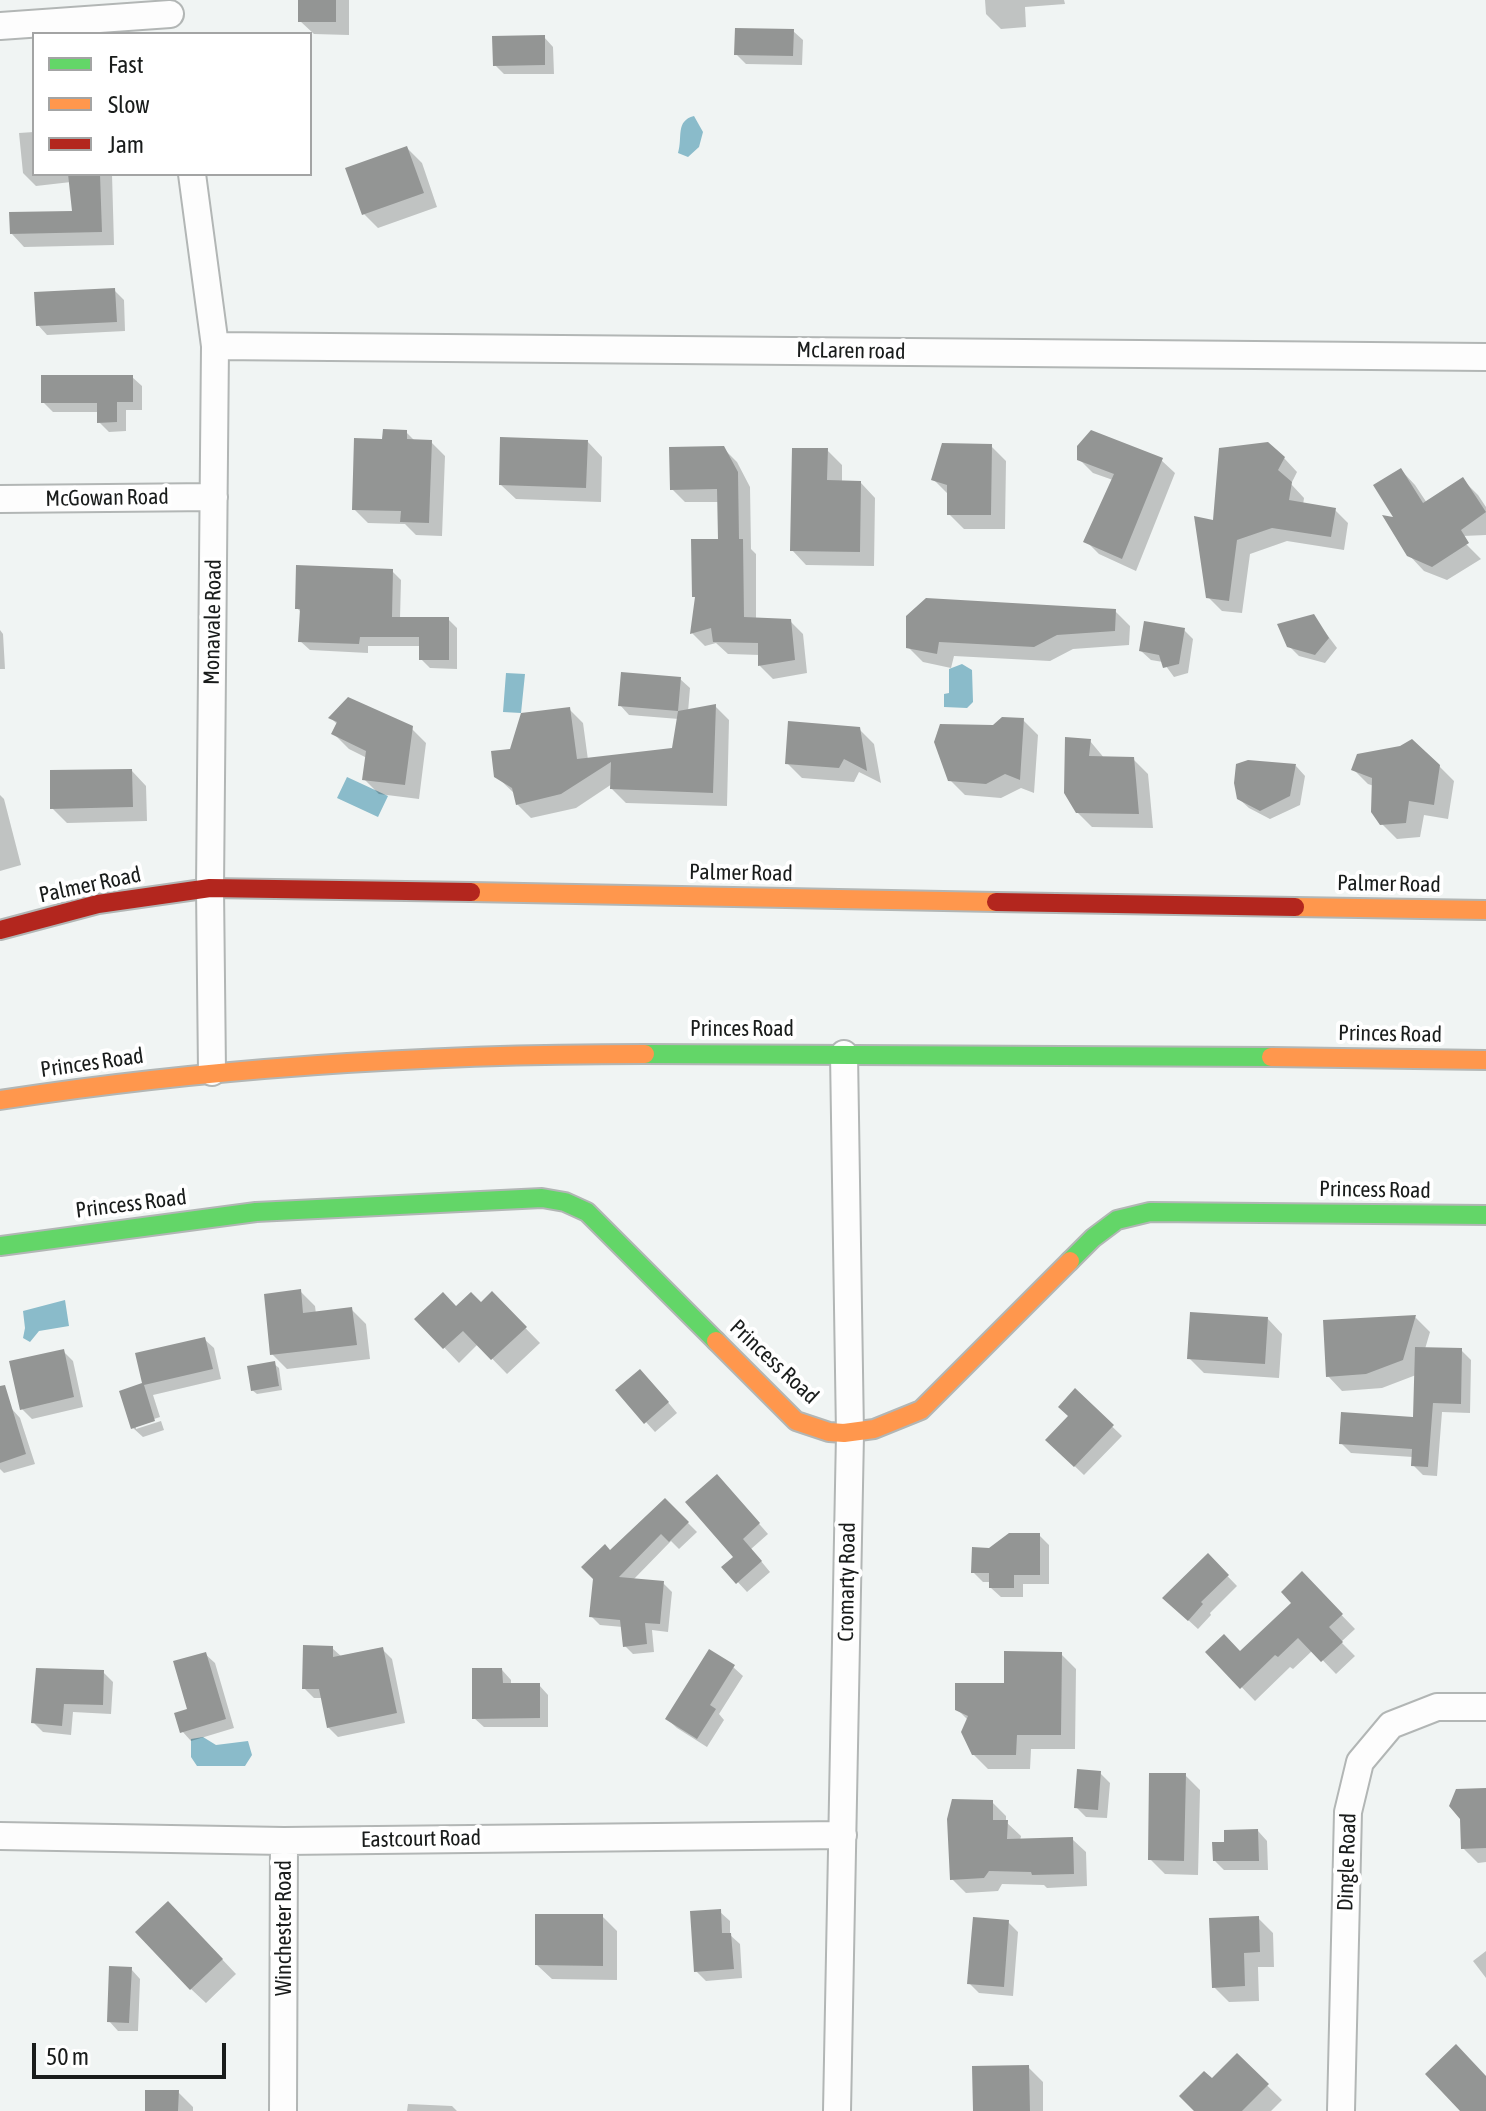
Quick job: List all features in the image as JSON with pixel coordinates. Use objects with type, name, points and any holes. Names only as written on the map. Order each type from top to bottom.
[{"type":"street","points":[[0,26],[170,16]]},
{"type":"street","name":"Monavale Road","points":[[192,176],[215,346],[210,888],[212,1072]]},
{"type":"street","name":"McLaren road","points":[[215,346],[1486,357]]},
{"type":"street","name":"McGowan Road","points":[[0,499],[214,497]]},
{"type":"street","name":"Palmer Road","points":[[0,930],[98,904],[210,888],[1486,910]]},
{"type":"street","name":"Princes Road","points":[[0,1100],[212,1072],[475,1055],[592,1052],[1486,1060]]},
{"type":"street","name":"Cromarty Road","points":[[837,2111],[850,1434],[844,1054]]},
{"type":"street","name":"Princess Road","points":[[0,1246],[256,1212],[542,1198],[565,1202],[587,1212],[796,1421],[818,1431],[850,1434],[886,1427],[921,1410],[1093,1238],[1117,1220],[1150,1212],[1486,1215]]},
{"type":"street","name":"Dingle Road","points":[[1341,2111],[1348,1812],[1360,1762],[1391,1725],[1437,1707],[1486,1707]]},
{"type":"street","name":"Eastcourt Road","points":[[0,1836],[284,1841],[843,1835]]},
{"type":"street","name":"Winchester Road","points":[[283,2111],[284,1841]]},
{"type":"water","points":[[694,116],[703,132],[699,147],[688,157],[678,153],[681,130],[684,122]]},
{"type":"water","points":[[962,664],[972,670],[973,702],[967,708],[944,707],[944,694],[949,693],[949,669]]},
{"type":"water","points":[[506,673],[525,674],[521,713],[503,712]]},
{"type":"water","points":[[347,777],[388,796],[378,817],[337,798]]},
{"type":"water","points":[[65,1300],[69,1326],[39,1331],[30,1342],[23,1338],[23,1311]]},
{"type":"water","points":[[203,1737],[216,1745],[248,1741],[252,1755],[245,1766],[197,1766],[191,1757],[191,1739]]},
{"type":"building","points":[[298,0],[336,0],[336,22],[298,22]]},
{"type":"building","points":[[735,28],[794,29],[793,56],[734,55]]},
{"type":"building","points":[[545,35],[545,65],[493,66],[492,36]]},
{"type":"building","points":[[407,146],[424,193],[362,215],[345,168]]},
{"type":"building","points":[[68,176],[100,176],[102,232],[10,234],[9,212],[72,211]]},
{"type":"building","points":[[115,288],[117,322],[36,326],[34,292]]},
{"type":"building","points":[[41,375],[133,375],[133,402],[117,402],[117,422],[97,423],[97,403],[41,403]]},
{"type":"building","points":[[383,429],[407,430],[407,439],[432,440],[429,523],[400,522],[401,511],[352,510],[354,438],[382,439]]},
{"type":"building","points":[[1091,430],[1163,458],[1122,559],[1083,542],[1114,474],[1077,460],[1077,446]]},
{"type":"building","points":[[500,437],[588,440],[586,488],[499,485]]},
{"type":"building","points":[[1268,442],[1285,457],[1278,470],[1292,482],[1289,500],[1336,508],[1331,537],[1272,528],[1237,540],[1229,601],[1206,598],[1194,516],[1213,520],[1219,448]]},
{"type":"building","points":[[942,443],[992,444],[991,515],[947,515],[947,485],[931,480]]},
{"type":"building","points":[[724,446],[738,472],[744,617],[791,619],[795,660],[758,666],[758,643],[713,642],[711,628],[690,634],[695,597],[692,597],[691,539],[718,539],[717,489],[670,490],[669,447]]},
{"type":"building","points":[[792,448],[828,448],[827,480],[861,481],[860,552],[790,551]]},
{"type":"building","points":[[1401,468],[1423,503],[1463,477],[1486,512],[1461,530],[1469,543],[1432,567],[1407,556],[1382,515],[1393,517],[1373,485]]},
{"type":"building","points":[[296,565],[393,569],[392,617],[449,617],[449,660],[419,660],[419,637],[360,637],[359,644],[298,642],[300,609],[295,609]]},
{"type":"building","points":[[926,598],[1116,609],[1115,631],[1057,635],[1034,647],[939,642],[937,654],[906,648],[906,616]]},
{"type":"building","points":[[1314,614],[1329,638],[1315,655],[1287,647],[1277,624]]},
{"type":"building","points":[[1144,621],[1185,628],[1179,664],[1163,668],[1159,655],[1139,651]]},
{"type":"building","points":[[621,672],[681,677],[678,711],[618,706]]},
{"type":"building","points":[[348,697],[413,726],[405,785],[362,780],[366,751],[331,734],[337,722],[328,718]]},
{"type":"building","points":[[716,704],[713,793],[610,789],[611,762],[561,794],[516,805],[512,788],[494,777],[491,751],[510,749],[521,713],[570,707],[577,759],[672,748],[678,711]]},
{"type":"building","points":[[1002,717],[1024,718],[1020,780],[1005,774],[986,784],[948,781],[934,742],[940,724],[993,725]]},
{"type":"building","points":[[788,721],[860,727],[867,771],[844,759],[839,768],[785,764]]},
{"type":"building","points":[[1065,737],[1091,739],[1089,756],[1134,757],[1139,814],[1076,813],[1064,793]]},
{"type":"building","points":[[1412,739],[1440,765],[1434,805],[1409,801],[1406,823],[1380,825],[1371,812],[1372,778],[1351,770],[1357,754],[1400,746]]},
{"type":"building","points":[[1248,760],[1296,764],[1290,796],[1260,811],[1237,799],[1234,783],[1236,764]]},
{"type":"building","points":[[132,769],[133,807],[50,809],[50,770]]},
{"type":"building","points":[[301,1289],[303,1313],[352,1307],[357,1345],[270,1355],[264,1294]]},
{"type":"building","points":[[492,1291],[527,1327],[491,1360],[463,1331],[443,1349],[414,1319],[443,1292],[456,1306],[471,1292],[481,1302]]},
{"type":"building","points":[[1190,1312],[1268,1317],[1265,1364],[1187,1359]]},
{"type":"building","points":[[1416,1315],[1403,1360],[1366,1374],[1326,1377],[1323,1320]]},
{"type":"building","points":[[205,1337],[213,1369],[144,1385],[155,1421],[131,1429],[119,1391],[142,1383],[135,1353]]},
{"type":"building","points":[[1415,1347],[1462,1348],[1461,1404],[1433,1403],[1428,1467],[1411,1466],[1412,1449],[1339,1444],[1341,1412],[1413,1417]]},
{"type":"building","points":[[64,1349],[74,1397],[20,1410],[9,1361]]},
{"type":"building","points":[[275,1361],[279,1386],[251,1391],[247,1366]]},
{"type":"building","points":[[640,1369],[669,1402],[644,1424],[615,1390]]},
{"type":"building","points":[[5,1385],[26,1454],[0,1463],[0,1386]]},
{"type":"building","points":[[1075,1388],[1114,1425],[1074,1467],[1045,1440],[1068,1416],[1058,1407]]},
{"type":"building","points":[[717,1474],[760,1523],[743,1539],[762,1561],[736,1584],[721,1567],[733,1557],[685,1502]]},
{"type":"building","points":[[665,1498],[689,1522],[669,1542],[661,1534],[619,1577],[664,1581],[660,1624],[645,1623],[647,1644],[623,1647],[620,1620],[589,1617],[593,1579],[581,1567],[605,1544],[610,1550]]},
{"type":"building","points":[[1009,1533],[1040,1533],[1040,1575],[1014,1575],[1014,1588],[989,1588],[989,1573],[971,1573],[972,1547],[989,1548]]},
{"type":"building","points":[[1208,1553],[1229,1575],[1201,1602],[1203,1604],[1188,1621],[1162,1598]]},
{"type":"building","points":[[1302,1571],[1343,1614],[1329,1627],[1343,1642],[1321,1662],[1298,1638],[1278,1657],[1275,1655],[1240,1689],[1205,1652],[1224,1634],[1240,1651],[1291,1603],[1281,1592]]},
{"type":"building","points":[[303,1645],[333,1646],[333,1657],[383,1647],[397,1713],[327,1728],[319,1689],[302,1689]]},
{"type":"building","points":[[709,1649],[735,1665],[710,1705],[716,1709],[697,1739],[665,1719]]},
{"type":"building","points":[[1004,1651],[1062,1652],[1061,1735],[1017,1735],[1016,1755],[972,1755],[961,1732],[968,1716],[955,1710],[955,1683],[1004,1683]]},
{"type":"building","points":[[206,1652],[226,1719],[180,1733],[174,1713],[187,1709],[173,1661]]},
{"type":"building","points":[[36,1668],[104,1670],[103,1705],[64,1704],[62,1726],[31,1723]]},
{"type":"building","points":[[472,1668],[502,1668],[503,1683],[540,1683],[540,1718],[472,1719]]},
{"type":"building","points":[[1077,1769],[1101,1771],[1098,1810],[1074,1808]]},
{"type":"building","points":[[1149,1773],[1186,1773],[1184,1861],[1148,1860]]},
{"type":"building","points":[[1486,1788],[1486,1848],[1461,1849],[1460,1819],[1449,1806],[1456,1789]]},
{"type":"building","points":[[952,1799],[993,1800],[993,1820],[1008,1820],[1007,1839],[1073,1837],[1074,1874],[1032,1875],[1031,1872],[989,1871],[984,1878],[950,1880],[947,1819]]},
{"type":"building","points":[[1258,1829],[1259,1861],[1213,1861],[1212,1842],[1224,1842],[1224,1830]]},
{"type":"building","points":[[168,1901],[223,1959],[190,1990],[135,1932]]},
{"type":"building","points":[[721,1909],[722,1933],[731,1933],[734,1969],[694,1972],[690,1911]]},
{"type":"building","points":[[535,1914],[603,1914],[603,1966],[535,1965]]},
{"type":"building","points":[[1259,1916],[1260,1952],[1244,1953],[1245,1986],[1212,1988],[1209,1918]]},
{"type":"building","points":[[973,1917],[1009,1920],[1004,1987],[967,1984]]},
{"type":"building","points":[[109,1966],[132,1967],[129,2023],[107,2022]]},
{"type":"building","points":[[1456,2044],[1486,2076],[1486,2111],[1460,2111],[1425,2074]]},
{"type":"building","points":[[1237,2053],[1269,2084],[1242,2111],[1194,2111],[1179,2096],[1204,2071],[1212,2078]]},
{"type":"building","points":[[1029,2065],[1030,2111],[973,2111],[972,2066]]},
{"type":"building","points":[[145,2090],[179,2090],[178,2111],[145,2111]]},
{"type":"traffic: fast","points":[[645,1054],[1271,1057]]},
{"type":"traffic: fast","points":[[0,1246],[256,1212],[542,1198],[565,1202],[587,1212],[716,1341]]},
{"type":"traffic: fast","points":[[1070,1261],[1117,1220],[1150,1212],[1486,1215]]},
{"type":"traffic: slow","points":[[471,892],[996,902]]},
{"type":"traffic: slow","points":[[1295,907],[1486,910]]},
{"type":"traffic: slow","points":[[0,1100],[161,1079],[321,1065],[483,1057],[645,1054]]},
{"type":"traffic: slow","points":[[1271,1057],[1486,1060]]},
{"type":"traffic: slow","points":[[716,1341],[796,1421],[829,1432],[874,1429],[921,1410],[1070,1261]]},
{"type":"traffic: jam","points":[[0,930],[98,904],[210,888],[471,892]]},
{"type":"traffic: jam","points":[[996,902],[1295,907]]}]
